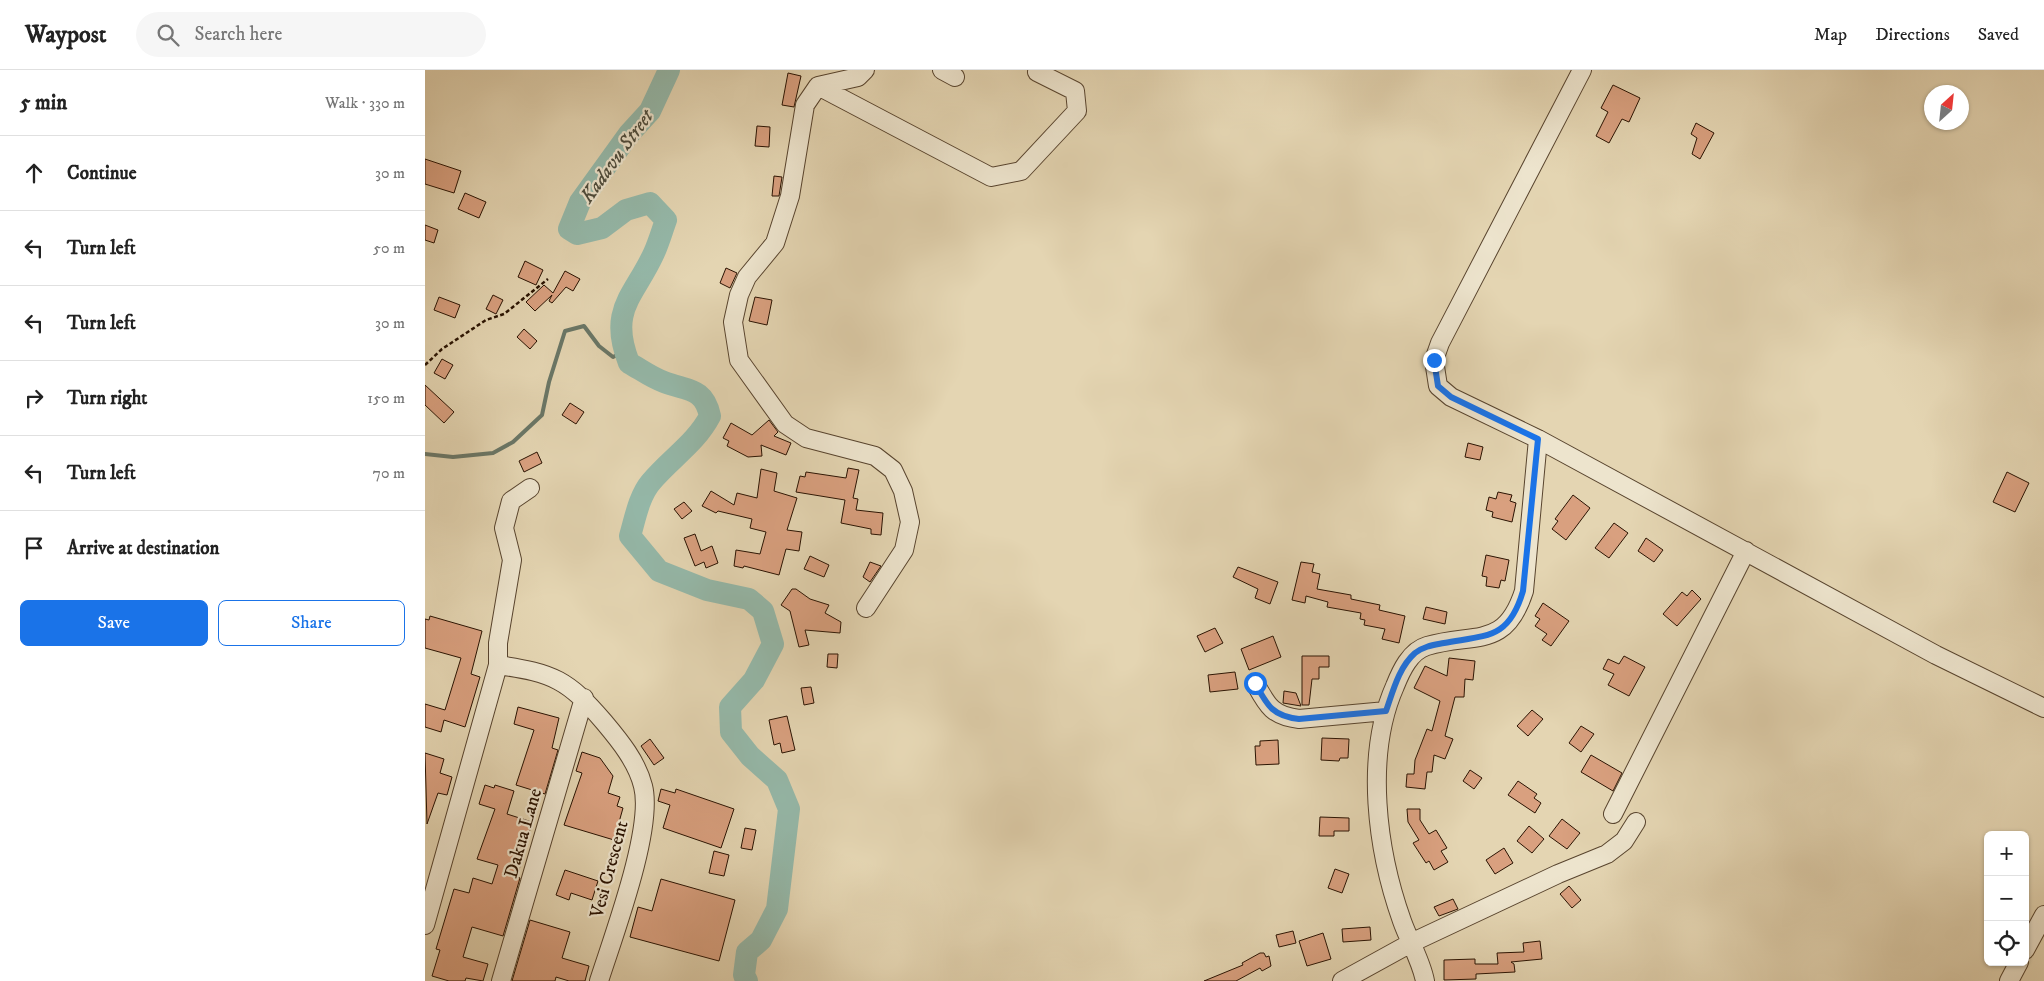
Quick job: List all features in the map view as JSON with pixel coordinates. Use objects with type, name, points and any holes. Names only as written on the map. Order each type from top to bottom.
[{"type":"street","points":[[865,70],[858,77],[818,86],[805,105],[789,196],[775,242],[747,277],[739,295],[733,322],[739,360],[785,424],[806,438],[875,456],[893,470],[903,491],[910,522],[904,550],[866,608]]},
{"type":"street","points":[[1581,70],[1439,343],[1434,360],[1438,386],[1451,397],[1538,439],[1936,655],[2044,708]]},
{"type":"street","points":[[818,86],[991,177],[1021,171],[1077,111],[1075,91],[1037,72]]},
{"type":"street","points":[[1425,981],[1389,881],[1381,840],[1376,779],[1386,711],[1403,667],[1415,653],[1425,646],[1492,635],[1506,626],[1518,609],[1523,591],[1538,439]]},
{"type":"street","points":[[425,925],[499,665],[498,643],[512,560],[504,528],[511,501],[530,488]]},
{"type":"street","points":[[1613,814],[1746,551]]},
{"type":"street","name":"Vesi Crescent","points":[[499,665],[529,669],[559,679],[583,698],[625,747],[643,787],[644,831],[599,981]]},
{"type":"street","points":[[1255,683],[1267,705],[1287,718],[1299,719],[1386,711]]},
{"type":"street","name":"Dakua Lane","points":[[501,981],[583,698]]},
{"type":"street","points":[[1342,981],[1411,943],[1485,910],[1558,874],[1607,854],[1624,841],[1636,822]]},
{"type":"street","points":[[2029,943],[2044,915]]},
{"type":"street","points":[[2009,981],[2017,966]]},
{"type":"path","points":[[425,365],[442,349],[486,320],[504,314],[548,279]]},
{"type":"building","points":[[788,73],[801,76],[794,107],[782,105]]},
{"type":"building","points":[[1613,85],[1640,98],[1629,122],[1622,119],[1609,143],[1596,136],[1608,112],[1601,108]]},
{"type":"building","points":[[1696,123],[1714,133],[1700,159],[1692,154],[1697,138],[1691,134]]},
{"type":"building","points":[[757,126],[770,127],[769,147],[755,146]]},
{"type":"building","points":[[425,159],[461,171],[454,193],[425,184]]},
{"type":"building","points":[[774,176],[782,177],[779,196],[772,196]]},
{"type":"building","points":[[465,193],[486,202],[479,218],[458,209]]},
{"type":"building","points":[[425,225],[438,230],[434,243],[425,240]]},
{"type":"building","points":[[525,261],[543,270],[536,285],[518,277]]},
{"type":"building","points":[[726,268],[737,273],[730,288],[720,283]]},
{"type":"building","points":[[565,271],[580,279],[573,291],[566,287],[552,303],[549,301],[552,295],[535,311],[526,302],[544,285],[553,293]]},
{"type":"building","points":[[493,295],[503,300],[496,314],[486,309]]},
{"type":"building","points":[[439,297],[460,305],[455,318],[434,310]]},
{"type":"building","points":[[755,297],[772,300],[767,325],[749,321]]},
{"type":"building","points":[[524,329],[537,341],[530,349],[517,337]]},
{"type":"building","points":[[442,359],[453,365],[445,379],[434,373]]},
{"type":"building","points":[[425,385],[454,412],[444,423],[425,405]]},
{"type":"building","points":[[570,403],[584,412],[576,424],[562,415]]},
{"type":"building","points":[[769,420],[778,432],[774,436],[791,443],[786,455],[761,445],[762,456],[748,457],[727,446],[729,441],[723,438],[731,423],[752,435]]},
{"type":"building","points":[[1468,443],[1483,447],[1480,460],[1465,457]]},
{"type":"building","points":[[537,452],[542,463],[524,472],[519,461]]},
{"type":"building","points":[[848,468],[859,470],[853,498],[858,499],[856,510],[883,513],[881,535],[871,534],[871,529],[841,523],[845,500],[796,492],[800,476],[805,477],[806,472],[846,478]]},
{"type":"building","points":[[761,469],[777,473],[774,491],[797,498],[787,530],[802,532],[799,551],[786,549],[779,575],[744,566],[743,568],[734,566],[736,550],[760,554],[766,532],[750,528],[752,519],[718,511],[716,513],[702,506],[711,491],[734,505],[737,493],[757,498]]},
{"type":"building","points":[[2007,472],[2029,483],[2015,512],[1993,502]]},
{"type":"building","points":[[1498,492],[1512,495],[1510,501],[1516,503],[1512,522],[1492,517],[1493,512],[1486,510],[1489,497],[1496,499]]},
{"type":"building","points":[[1573,495],[1590,508],[1566,540],[1552,529],[1558,521],[1555,519]]},
{"type":"building","points":[[684,502],[692,511],[682,519],[674,509]]},
{"type":"building","points":[[1614,523],[1628,533],[1609,558],[1595,548]]},
{"type":"building","points":[[695,534],[701,551],[712,546],[718,563],[706,568],[704,562],[695,566],[684,538]]},
{"type":"building","points":[[1646,538],[1663,550],[1654,562],[1638,551]]},
{"type":"building","points":[[1486,555],[1509,560],[1505,581],[1501,580],[1499,588],[1486,586],[1487,577],[1482,576]]},
{"type":"building","points":[[810,556],[829,565],[824,577],[804,569]]},
{"type":"building","points":[[870,562],[881,566],[870,582],[863,577]]},
{"type":"building","points":[[1301,562],[1314,564],[1312,572],[1320,574],[1317,589],[1351,595],[1351,599],[1380,605],[1379,610],[1405,616],[1399,643],[1382,639],[1385,629],[1364,625],[1365,620],[1360,619],[1361,613],[1327,607],[1328,602],[1306,596],[1305,603],[1292,600]]},
{"type":"building","points":[[1238,567],[1278,582],[1270,604],[1255,598],[1258,589],[1233,577]]},
{"type":"building","points":[[792,589],[796,589],[810,599],[829,605],[825,613],[841,622],[840,633],[805,630],[809,645],[799,647],[790,611],[781,605]]},
{"type":"building","points":[[1692,590],[1701,599],[1677,626],[1663,614],[1682,592],[1687,596]]},
{"type":"building","points":[[1543,603],[1569,621],[1551,646],[1542,640],[1547,634],[1535,626],[1540,619],[1535,616]]},
{"type":"building","points":[[1426,607],[1447,612],[1445,624],[1423,619]]},
{"type":"building","points":[[430,616],[482,631],[471,674],[480,677],[465,727],[444,720],[441,732],[425,727],[425,704],[445,710],[461,658],[425,648],[425,619],[429,620]]},
{"type":"building","points":[[1215,628],[1223,643],[1205,652],[1197,636]]},
{"type":"building","points":[[1273,636],[1281,657],[1249,670],[1241,649]]},
{"type":"building","points":[[828,654],[838,654],[837,668],[827,667]]},
{"type":"building","points":[[1302,656],[1329,656],[1329,667],[1319,667],[1319,679],[1312,679],[1309,705],[1302,705]]},
{"type":"building","points":[[1624,656],[1645,667],[1629,696],[1608,685],[1614,674],[1603,669],[1608,659],[1619,664]]},
{"type":"building","points":[[1449,658],[1475,661],[1473,680],[1465,679],[1464,697],[1455,697],[1445,736],[1453,739],[1445,759],[1434,755],[1432,772],[1427,772],[1425,789],[1406,787],[1407,774],[1414,774],[1415,760],[1427,729],[1432,731],[1440,701],[1414,688],[1425,666],[1447,676]]},
{"type":"building","points":[[1235,672],[1238,689],[1210,692],[1208,675]]},
{"type":"building","points":[[811,687],[814,703],[804,705],[801,688]]},
{"type":"building","points":[[1284,691],[1296,693],[1301,706],[1283,703]]},
{"type":"building","points":[[518,707],[559,718],[552,748],[558,750],[545,794],[516,785],[534,730],[514,724]]},
{"type":"building","points":[[1532,710],[1543,719],[1528,736],[1517,726]]},
{"type":"building","points":[[787,716],[795,750],[782,753],[780,743],[774,745],[769,720]]},
{"type":"building","points":[[1581,726],[1594,734],[1581,752],[1569,743]]},
{"type":"building","points":[[1322,738],[1349,739],[1348,758],[1340,758],[1339,761],[1321,760]]},
{"type":"building","points":[[650,739],[664,758],[654,765],[641,746]]},
{"type":"building","points":[[1278,740],[1279,764],[1256,765],[1255,746],[1260,746],[1260,741]]},
{"type":"building","points":[[582,752],[600,758],[613,776],[608,793],[620,797],[617,806],[623,808],[614,840],[564,825],[582,773],[576,771]]},
{"type":"building","points":[[425,753],[444,759],[440,773],[452,777],[447,795],[438,793],[427,824]]},
{"type":"building","points":[[1591,755],[1622,773],[1613,791],[1581,772]]},
{"type":"building","points":[[1470,770],[1482,778],[1474,789],[1463,781]]},
{"type":"building","points":[[1518,781],[1537,794],[1534,798],[1541,803],[1535,813],[1508,795]]},
{"type":"building","points":[[485,785],[494,788],[495,785],[514,791],[507,814],[532,822],[517,877],[520,878],[503,936],[472,927],[463,957],[488,964],[483,981],[466,978],[465,981],[449,981],[432,976],[440,950],[436,949],[454,889],[469,893],[473,878],[492,884],[498,865],[477,859],[495,809],[479,804]]},
{"type":"building","points":[[661,789],[675,793],[676,789],[734,809],[721,848],[663,828],[670,805],[658,801]]},
{"type":"building","points":[[1407,809],[1420,809],[1420,820],[1429,834],[1436,830],[1447,848],[1441,851],[1448,862],[1434,870],[1429,861],[1426,863],[1413,843],[1419,840],[1408,822]]},
{"type":"building","points":[[1320,817],[1349,818],[1349,831],[1334,831],[1334,836],[1319,836]]},
{"type":"building","points":[[1562,819],[1580,833],[1567,849],[1549,836]]},
{"type":"building","points":[[1529,826],[1544,839],[1532,853],[1517,841]]},
{"type":"building","points":[[745,828],[756,830],[752,850],[741,848]]},
{"type":"building","points":[[1504,848],[1513,863],[1495,874],[1486,860]]},
{"type":"building","points":[[714,851],[729,855],[724,876],[709,873]]},
{"type":"building","points":[[1335,869],[1349,874],[1342,893],[1328,888]]},
{"type":"building","points":[[565,870],[598,881],[592,900],[571,893],[569,900],[556,895]]},
{"type":"building","points":[[661,879],[735,900],[719,961],[630,937],[638,907],[652,911]]},
{"type":"building","points":[[1569,886],[1581,900],[1572,908],[1560,894]]},
{"type":"building","points":[[1453,899],[1458,909],[1439,916],[1434,907]]},
{"type":"building","points":[[530,920],[570,932],[562,958],[589,966],[585,981],[569,981],[556,977],[555,981],[512,981]]},
{"type":"building","points":[[1370,927],[1371,940],[1343,942],[1342,929]]},
{"type":"building","points":[[1293,931],[1296,943],[1279,947],[1276,935]]},
{"type":"building","points":[[1323,933],[1331,959],[1307,966],[1299,941]]},
{"type":"building","points":[[1540,941],[1542,959],[1511,962],[1514,964],[1515,972],[1476,974],[1476,979],[1444,980],[1444,960],[1475,959],[1475,964],[1498,964],[1497,953],[1524,952],[1523,943]]},
{"type":"building","points":[[1260,953],[1264,953],[1266,957],[1269,956],[1271,966],[1262,971],[1260,968],[1236,981],[1204,981],[1243,965],[1242,963]]},
{"type":"waterway","name":"Kadavu Street","points":[[669,70],[650,111],[629,134],[580,202],[569,229],[577,234],[602,228],[626,210],[650,203],[666,220],[654,253],[626,304],[622,316],[621,329],[623,345],[629,363],[651,376],[699,395],[704,400],[710,416],[690,443],[651,482],[643,494],[630,536],[659,571],[707,590],[749,599],[763,611],[773,644],[754,680],[730,707],[731,732],[750,756],[777,780],[789,809],[777,909],[761,940],[747,952],[744,975],[747,981]]},
{"type":"waterway","points":[[425,454],[453,457],[493,453],[513,442],[542,415],[549,382],[565,331],[584,326],[599,346],[613,357],[625,351]]},
{"type":"route","points":[[1255,683],[1267,705],[1276,713],[1287,718],[1299,719],[1386,711],[1403,667],[1415,653],[1425,646],[1492,635],[1506,626],[1518,609],[1523,591],[1538,439],[1451,397],[1438,386],[1434,360]]}]
